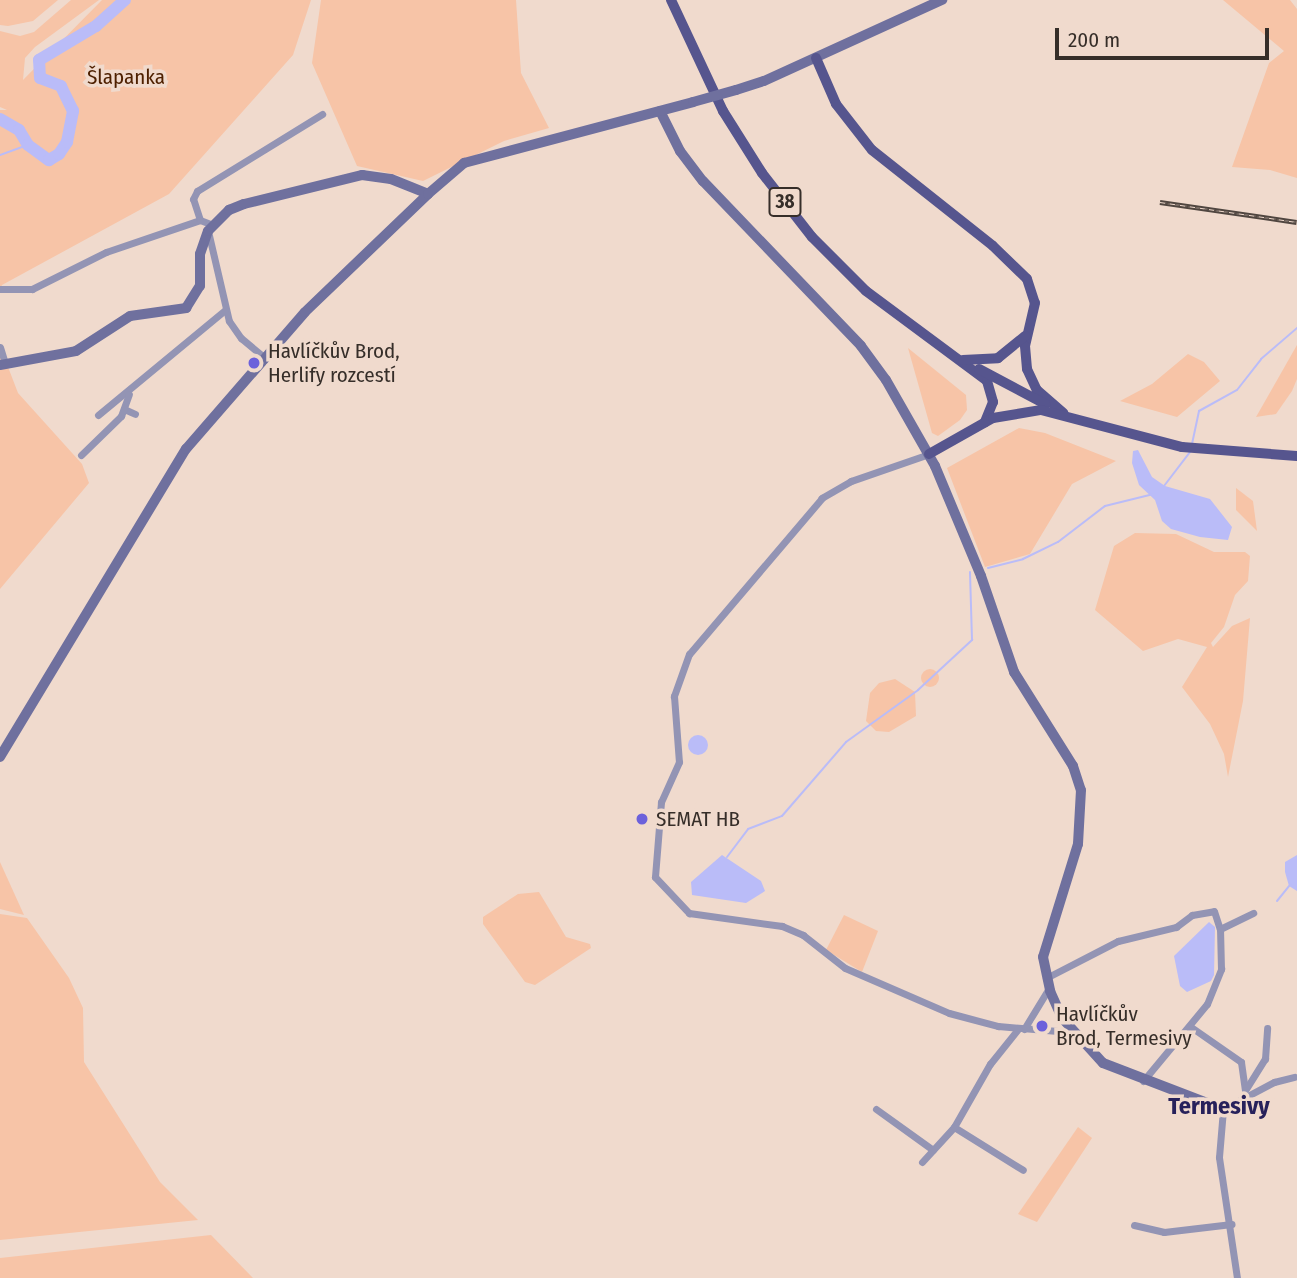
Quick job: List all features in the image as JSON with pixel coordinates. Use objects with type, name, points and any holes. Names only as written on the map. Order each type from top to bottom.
[{"type":"main road","name":"38","points":[[671,0],[723,111],[812,237],[866,291],[957,358],[1063,413],[1182,447],[1212,452],[1297,456]]},
{"type":"main road","points":[[816,58],[836,104],[872,150],[1024,274],[1035,303],[1025,353],[1029,376],[1042,396],[1063,413]]},
{"type":"main road","points":[[957,358],[977,362],[998,358],[1016,347],[1029,330]]},
{"type":"main road","points":[[957,358],[990,386],[993,402],[985,422]]},
{"type":"main road","points":[[929,454],[985,422],[1018,411],[1063,413]]},
{"type":"street","points":[[0,757],[186,449],[264,357],[428,194],[464,163],[736,89],[816,58],[943,0]]},
{"type":"street","points":[[660,111],[680,151],[703,181],[861,346],[929,454],[981,576],[1013,672],[1073,766],[1081,790],[1078,844],[1044,957],[1047,983],[1070,1032],[1103,1063],[1143,1081],[1223,1109],[1240,1099],[1294,1077]]},
{"type":"street","points":[[264,357],[234,331],[225,310],[211,228],[200,220],[193,199],[197,191],[322,114]]},
{"type":"street","points":[[0,347],[2,364],[76,351],[130,316],[186,308],[200,286],[200,254],[211,228],[244,204],[362,175],[391,179],[428,194]]},
{"type":"street","points":[[0,289],[32,289],[106,252],[200,220]]},
{"type":"street","points":[[98,415],[129,393],[225,310]]},
{"type":"street","points":[[81,455],[124,409],[129,393]]},
{"type":"street","points":[[124,409],[135,414]]},
{"type":"street","points":[[929,454],[851,481],[822,498],[683,664],[673,718],[679,762],[661,802],[655,877],[689,913],[782,926],[867,979],[949,1013],[1021,1029],[1070,1032]]},
{"type":"street","points":[[922,1162],[954,1126],[990,1064],[1021,1029],[1047,983],[1118,941],[1176,927],[1192,915],[1213,912],[1220,929],[1217,981],[1191,1027],[1143,1081]]},
{"type":"street","points":[[1220,929],[1253,913]]},
{"type":"street","points":[[1191,1027],[1241,1062],[1245,1090]]},
{"type":"street","points":[[1240,1099],[1265,1059],[1267,1028]]},
{"type":"street","points":[[876,1109],[933,1150]]},
{"type":"street","points":[[1223,1109],[1219,1157],[1232,1224],[1237,1278]]},
{"type":"street","points":[[954,1126],[1023,1170]]},
{"type":"street","points":[[1134,1225],[1164,1232],[1232,1224]]},
{"type":"green space","points":[[0,0],[58,0],[33,21],[8,26],[0,25]]},
{"type":"green space","points":[[71,0],[99,0],[35,47],[25,58],[23,80],[102,0],[311,0],[293,55],[169,194],[2,285],[0,290],[0,110],[7,110],[0,107],[0,31],[20,36],[34,32]]},
{"type":"green space","points":[[321,0],[516,0],[521,73],[549,128],[504,141],[423,181],[357,166],[312,63]]},
{"type":"green space","points":[[1223,0],[1290,0],[1297,9],[1297,178],[1270,170],[1232,167],[1269,63],[1284,51]]},
{"type":"green space","points":[[1297,345],[1297,379],[1292,391],[1276,414],[1256,417]]},
{"type":"green space","points":[[0,346],[18,393],[82,464],[89,483],[0,589]]},
{"type":"green space","points":[[908,348],[966,395],[967,410],[960,420],[938,436],[932,433]]},
{"type":"green space","points":[[1188,354],[1204,362],[1220,381],[1177,417],[1120,401],[1152,384]]},
{"type":"green space","points":[[1019,428],[1045,433],[1116,461],[1072,484],[1030,554],[985,567],[947,468]]},
{"type":"green space","points":[[1236,488],[1253,501],[1257,531],[1236,510]]},
{"type":"green space","points":[[1135,533],[1176,534],[1214,552],[1245,552],[1250,556],[1248,581],[1235,595],[1224,627],[1211,643],[1213,647],[1232,626],[1250,618],[1243,701],[1228,777],[1224,754],[1210,724],[1182,687],[1207,647],[1178,639],[1143,651],[1095,610],[1114,546]]},
{"type":"green space","points":[[930,669],[936,672],[939,678],[936,684],[930,687],[924,684],[921,678],[924,672]]},
{"type":"green space","points":[[895,679],[915,692],[916,716],[889,732],[876,731],[866,721],[870,693],[879,683]]},
{"type":"green space","points":[[0,862],[24,915],[0,909]]},
{"type":"green space","points":[[539,892],[566,937],[590,944],[591,948],[535,985],[525,982],[483,924],[483,917],[518,894]]},
{"type":"green space","points":[[0,914],[27,918],[69,978],[83,1008],[84,1062],[160,1182],[198,1220],[0,1240]]},
{"type":"green space","points":[[844,915],[878,931],[862,972],[826,950]]},
{"type":"green space","points":[[1078,1127],[1092,1138],[1037,1222],[1018,1214]]},
{"type":"green space","points":[[211,1235],[253,1278],[0,1278],[0,1258]]},
{"type":"water","points":[[1138,450],[1152,477],[1165,486],[1210,499],[1232,527],[1228,540],[1200,537],[1171,529],[1162,521],[1155,500],[1139,485],[1132,463],[1133,451]]},
{"type":"water","points":[[698,735],[705,738],[708,745],[705,752],[698,755],[691,752],[688,745],[691,738]]},
{"type":"water","points":[[722,855],[761,881],[765,891],[746,903],[692,895],[691,882]]},
{"type":"water","points":[[1297,855],[1297,891],[1289,886],[1285,862]]},
{"type":"water","points":[[1209,922],[1215,927],[1214,975],[1211,981],[1187,992],[1180,986],[1174,956]]},
{"type":"waterway","name":"Šlapanka","points":[[0,119],[19,130],[28,145],[49,160],[59,154],[67,142],[73,111],[61,86],[40,78],[39,60],[96,26],[125,0]]},
{"type":"waterway","points":[[0,155],[28,145]]},
{"type":"waterway","points":[[1192,444],[1199,411],[1237,390],[1261,359],[1297,328]]},
{"type":"waterway","points":[[1164,486],[1190,452]]},
{"type":"waterway","points":[[988,568],[1023,559],[1058,542],[1105,506],[1154,494]]},
{"type":"waterway","points":[[727,857],[748,829],[782,816],[846,742],[918,690],[972,640],[970,572]]},
{"type":"waterway","points":[[1277,901],[1290,885]]},
{"type":"railway","points":[[1160,202],[1297,222]]},
{"type":"place","name":"Havlíčkův Brod, Herlify rozcestí","points":[[254,363]]},
{"type":"place","name":"SEMAT HB","points":[[642,819]]},
{"type":"place","name":"Havlíčkův Brod, Termesivy","points":[[1042,1026]]},
{"type":"district","name":"Termesivy","points":[[1219,1107]]}]
